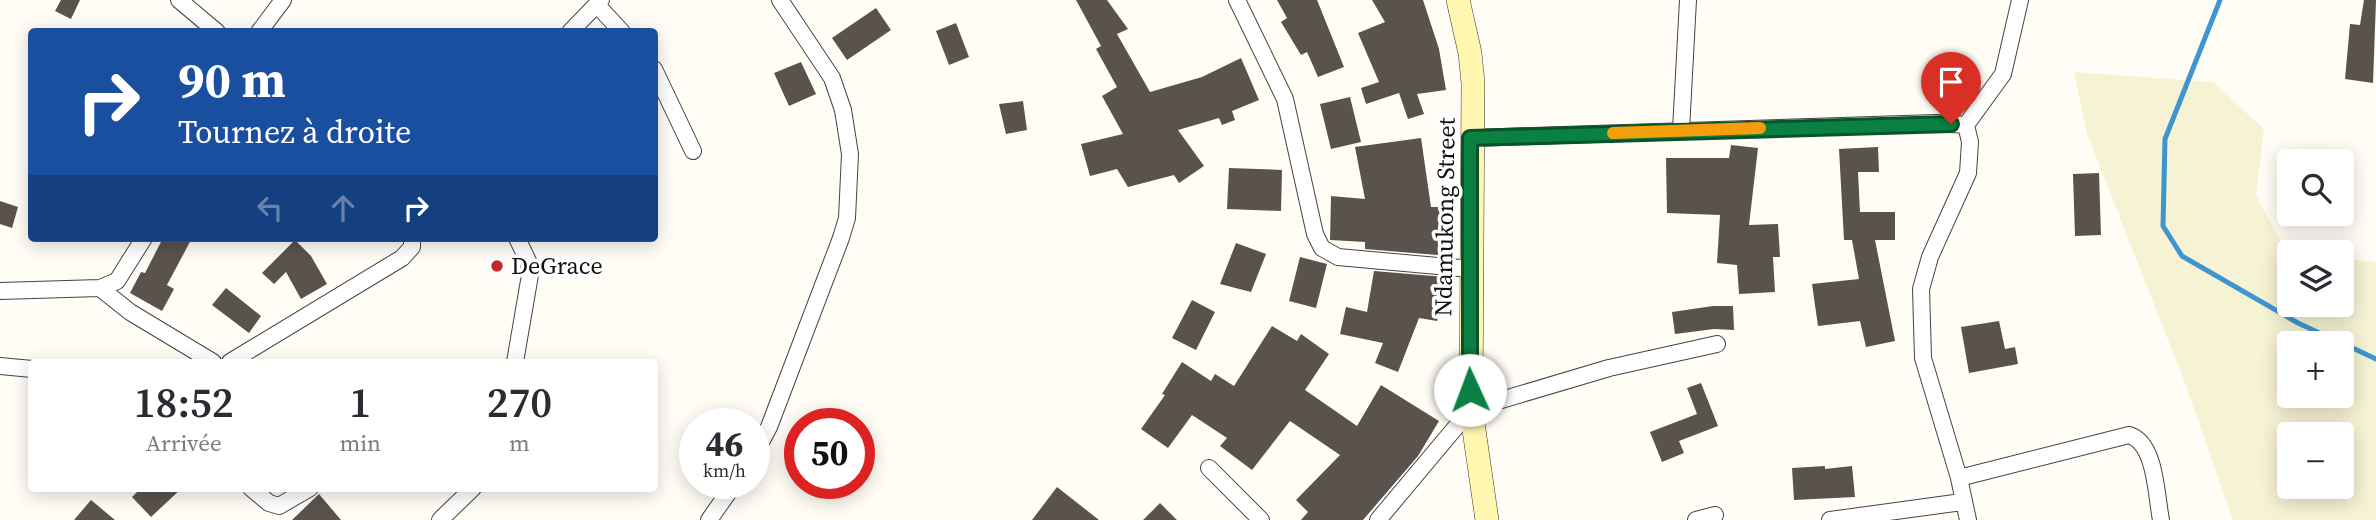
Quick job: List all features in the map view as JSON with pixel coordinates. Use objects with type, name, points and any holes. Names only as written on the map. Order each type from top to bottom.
[{"type":"main road","name":"Ndamukong Street","points":[[1458,0],[1470,53],[1473,108],[1470,138],[1471,409],[1486,520]]},
{"type":"street","points":[[179,0],[212,28]]},
{"type":"street","points":[[262,28],[283,0]]},
{"type":"street","points":[[770,424],[847,218],[850,154],[844,110],[832,78],[780,0]]},
{"type":"street","points":[[1237,0],[1285,99],[1315,234],[1322,248],[1338,257],[1471,269]]},
{"type":"street","points":[[1681,130],[1688,0]]},
{"type":"street","points":[[1968,520],[1959,478],[1923,358],[1921,289],[1930,257],[1968,173],[1970,142],[1966,125],[2003,74],[2020,0]]},
{"type":"street","points":[[574,28],[599,2],[619,28]]},
{"type":"street","points":[[658,77],[693,151]]},
{"type":"street","points":[[1470,138],[1936,123],[1966,125]]},
{"type":"street","points":[[0,291],[100,288],[117,281],[141,242]]},
{"type":"street","points":[[235,359],[402,258],[412,247],[412,242]]},
{"type":"street","points":[[514,359],[530,275],[528,261],[519,242]]},
{"type":"street","points":[[100,288],[130,312],[208,359]]},
{"type":"street","points":[[1378,520],[1471,409],[1609,368],[1717,344]]},
{"type":"street","points":[[0,366],[28,369]]},
{"type":"street","points":[[1959,478],[2129,435],[2138,438],[2147,447],[2161,520]]},
{"type":"street","points":[[1209,468],[1261,520]]},
{"type":"street","points":[[256,492],[269,503],[279,506],[303,492]]},
{"type":"street","points":[[440,520],[469,492]]},
{"type":"street","points":[[709,520],[724,499]]},
{"type":"street","points":[[1830,520],[1962,502]]},
{"type":"street","points":[[1696,520],[1715,515]]},
{"type":"shaded area","points":[[2074,72],[2213,82],[2264,129],[2256,195],[2280,240],[2277,240],[2277,317],[2354,317],[2354,260],[2376,262],[2376,520],[2233,520],[2185,383],[2087,134]]},
{"type":"building","points":[[61,0],[80,0],[71,19],[55,11]]},
{"type":"building","points":[[1076,0],[1107,0],[1128,29],[1117,34],[1150,92],[1202,77],[1241,58],[1259,100],[1232,111],[1235,120],[1222,125],[1219,118],[1178,130],[1204,166],[1179,183],[1174,175],[1128,187],[1117,169],[1090,176],[1081,144],[1123,134],[1102,96],[1117,87],[1096,49],[1101,46]]},
{"type":"building","points":[[1277,0],[1317,0],[1344,67],[1318,77],[1307,52],[1301,55],[1281,22],[1287,18]]},
{"type":"building","points":[[1372,0],[1423,0],[1439,49],[1446,90],[1417,94],[1424,114],[1408,119],[1399,93],[1366,104],[1361,88],[1379,82],[1358,33],[1385,22]]},
{"type":"building","points":[[2364,0],[2376,0],[2373,83],[2345,79],[2350,24],[2360,25]]},
{"type":"building","points":[[876,8],[891,30],[847,60],[832,38]]},
{"type":"building","points":[[956,23],[969,57],[949,65],[936,31]]},
{"type":"building","points":[[801,62],[816,94],[789,106],[774,73]]},
{"type":"building","points":[[1350,97],[1361,142],[1331,149],[1320,104]]},
{"type":"building","points":[[1023,101],[1027,130],[1006,134],[999,104]]},
{"type":"building","points":[[1421,138],[1431,207],[1450,207],[1449,256],[1365,249],[1365,242],[1330,240],[1331,196],[1365,199],[1355,147]]},
{"type":"building","points":[[1731,145],[1758,148],[1749,225],[1778,224],[1780,257],[1773,257],[1775,292],[1739,294],[1737,265],[1717,263],[1720,215],[1667,213],[1666,158],[1729,158]]},
{"type":"building","points":[[1878,147],[1879,172],[1858,172],[1860,212],[1895,212],[1895,240],[1875,240],[1895,341],[1866,347],[1860,321],[1818,326],[1812,284],[1859,279],[1852,240],[1844,240],[1839,149]]},
{"type":"building","points":[[1229,168],[1282,170],[1281,211],[1227,209]]},
{"type":"building","points":[[2099,173],[2101,235],[2075,236],[2073,174]]},
{"type":"building","points":[[0,201],[18,207],[12,228],[0,224]]},
{"type":"building","points":[[161,242],[190,242],[167,285],[174,289],[162,311],[130,293],[141,272],[145,273]]},
{"type":"building","points":[[293,242],[297,242],[311,256],[327,284],[301,299],[286,272],[274,284],[262,273]]},
{"type":"building","points":[[1236,243],[1266,254],[1251,292],[1220,284]]},
{"type":"building","points":[[1300,257],[1327,264],[1316,308],[1289,301]]},
{"type":"building","points":[[1374,271],[1445,277],[1437,321],[1419,318],[1398,372],[1375,363],[1383,343],[1340,334],[1346,307],[1367,312]]},
{"type":"building","points":[[226,288],[261,316],[249,333],[212,305]]},
{"type":"building","points":[[1192,300],[1215,312],[1196,350],[1172,338]]},
{"type":"building","points":[[1733,306],[1734,330],[1714,329],[1675,334],[1672,312]]},
{"type":"building","points":[[1999,321],[2005,349],[2015,347],[2018,364],[1969,373],[1961,327]]},
{"type":"building","points":[[1272,326],[1297,341],[1301,334],[1329,354],[1305,390],[1357,426],[1381,385],[1439,421],[1418,456],[1363,520],[1301,520],[1308,512],[1296,500],[1340,455],[1290,421],[1252,470],[1220,446],[1227,438],[1192,415],[1168,448],[1141,429],[1165,395],[1162,394],[1182,362],[1211,381],[1215,374],[1234,386]]},
{"type":"building","points":[[1701,383],[1718,426],[1679,441],[1684,453],[1662,462],[1650,432],[1697,414],[1687,388]]},
{"type":"building","points":[[1825,466],[1825,469],[1852,466],[1855,497],[1794,500],[1792,468]]},
{"type":"building","points":[[1057,487],[1099,520],[1032,520]]},
{"type":"building","points":[[137,492],[178,492],[151,517],[132,497]]},
{"type":"building","points":[[319,494],[341,520],[292,520]]},
{"type":"building","points":[[91,500],[115,520],[74,520]]},
{"type":"building","points":[[1160,503],[1177,520],[1143,520]]},
{"type":"waterway","points":[[2220,0],[2165,139],[2163,226],[2182,256],[2315,331]]},
{"type":"waterway","points":[[2354,349],[2376,359]]},
{"type":"slow traffic","points":[[1613,133],[1760,128]]},
{"type":"place","name":"DeGrace","points":[[497,266]]},
{"type":"route","points":[[1470,390],[1470,138],[1951,124]]}]
